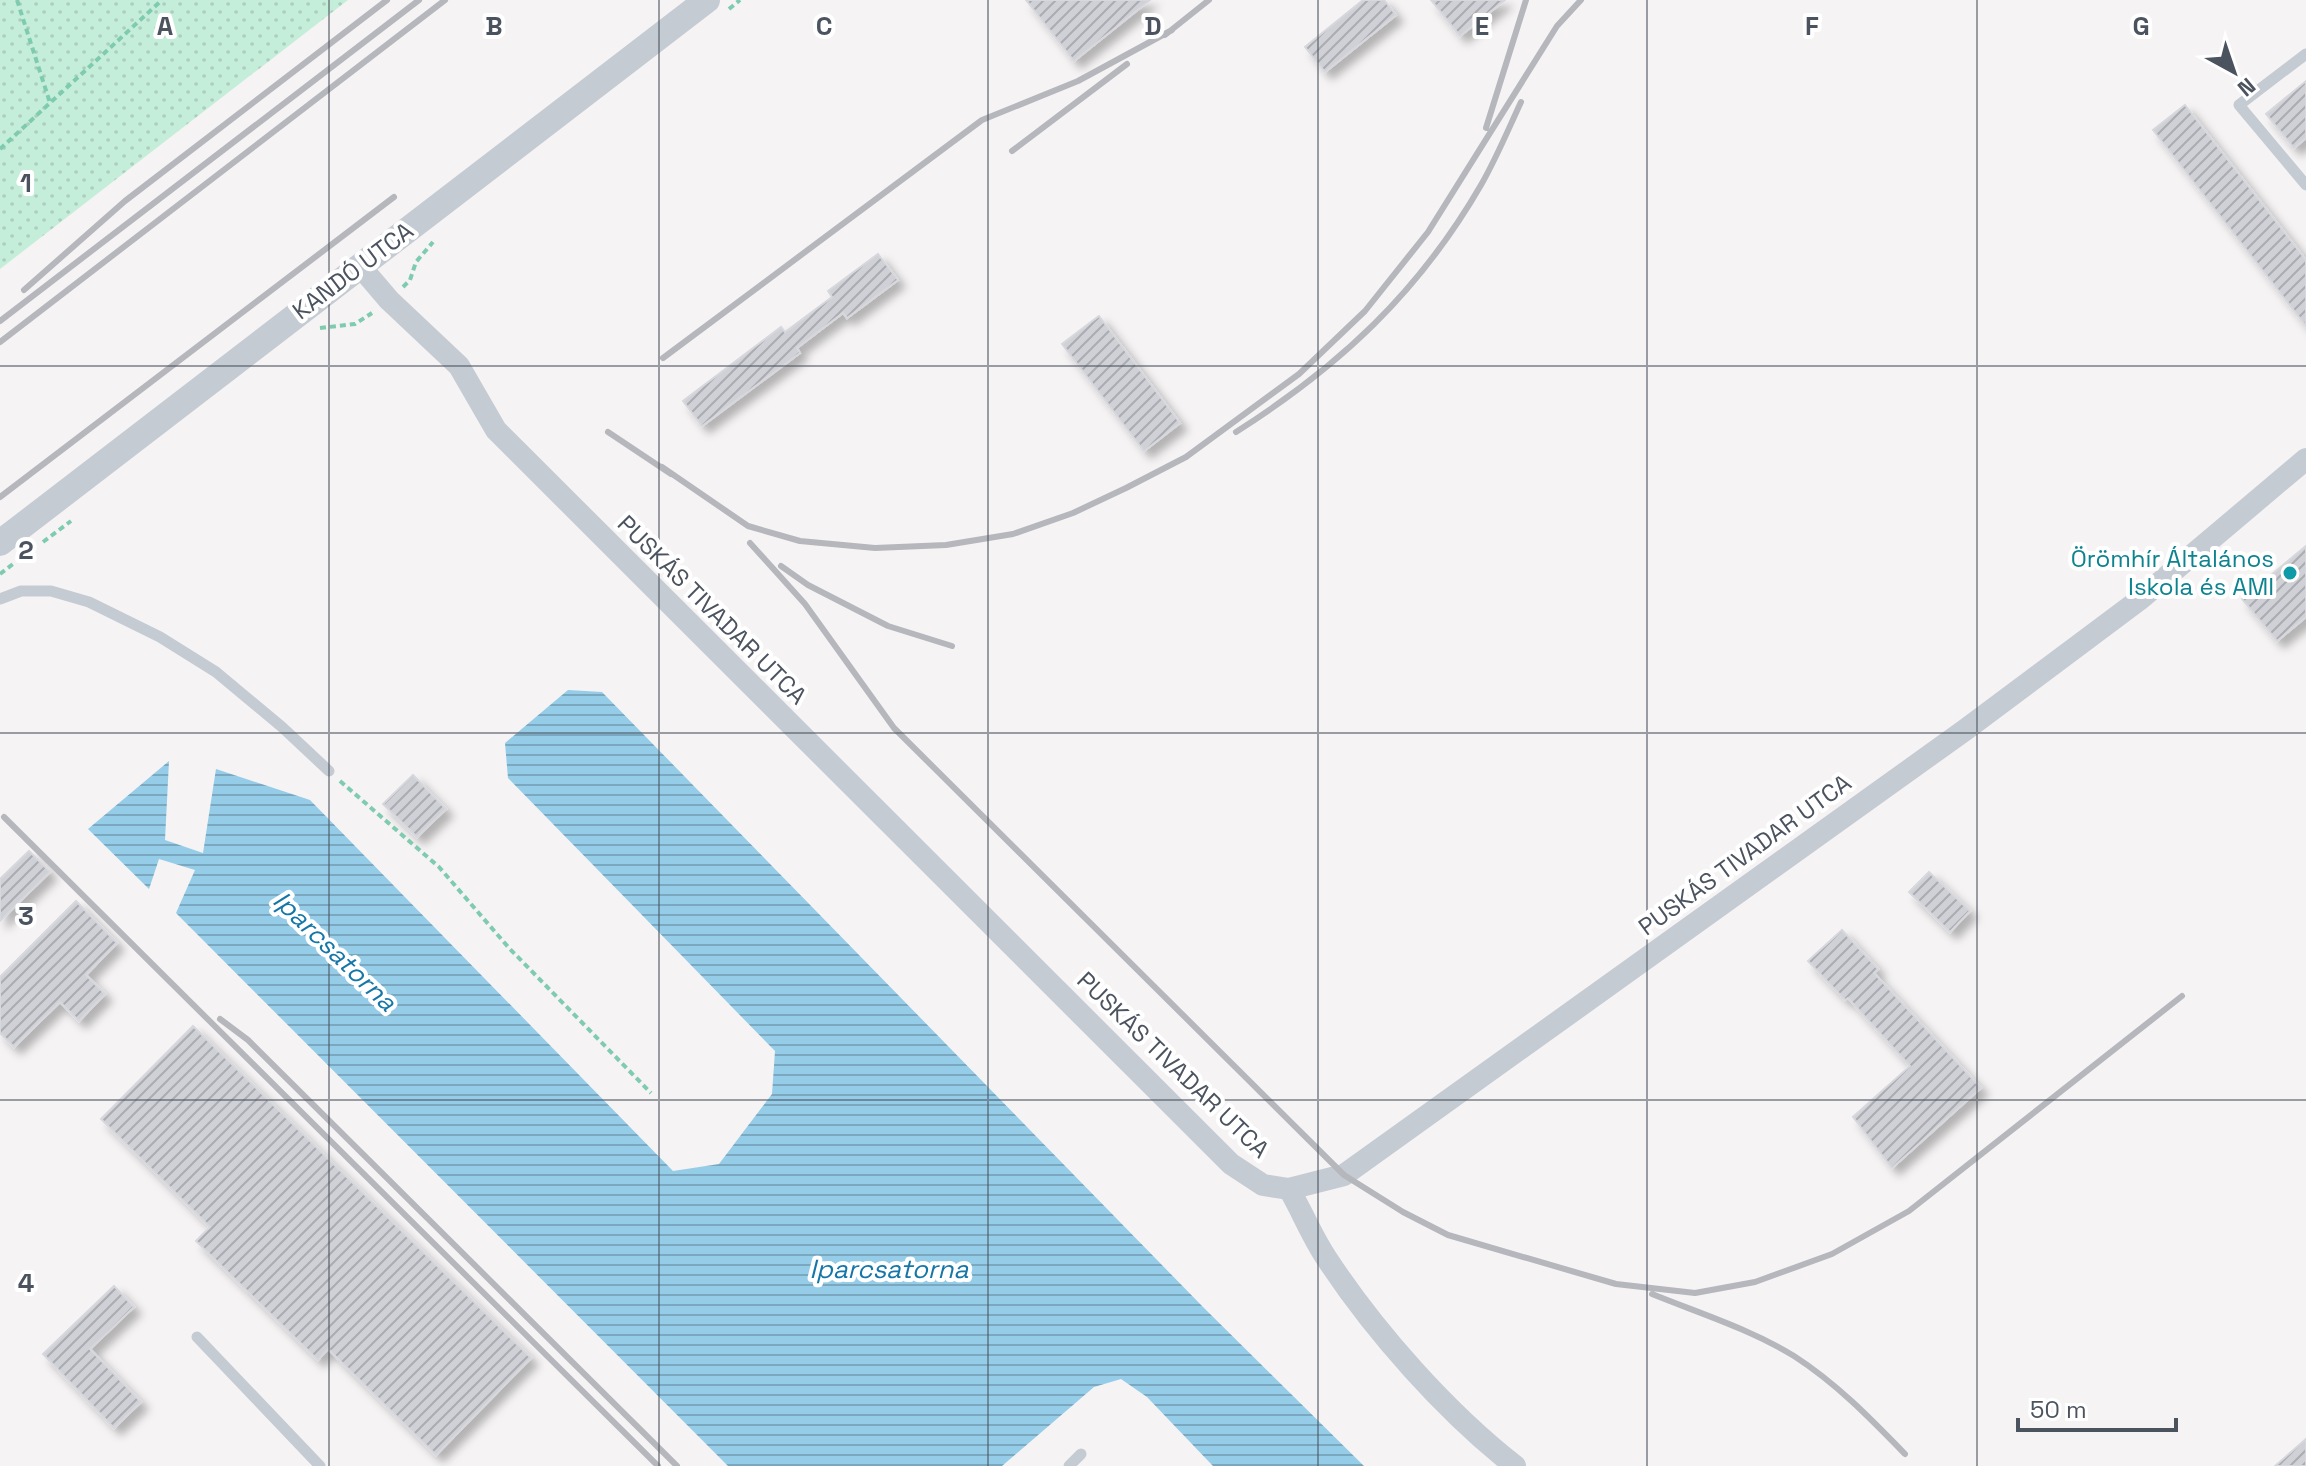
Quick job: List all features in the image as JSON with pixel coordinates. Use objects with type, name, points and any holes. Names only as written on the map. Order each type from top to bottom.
[{"type":"street","name":"KANDÓ UTCA","points":[[0,543],[707,0]]},
{"type":"street","name":"PUSKÁS TIVADAR UTCA","points":[[360,266],[389,300],[459,366],[496,430],[1231,1164],[1263,1185],[1289,1189],[1344,1175],[1965,730],[2139,600],[2306,459]]},
{"type":"street","points":[[1289,1189],[1325,1256],[1382,1336],[1487,1444],[1515,1466]]},
{"type":"lane","points":[[2306,54],[2239,105],[2306,185]]},
{"type":"lane","points":[[0,599],[21,591],[51,591],[89,602],[160,637],[216,672],[329,771]]},
{"type":"lane","points":[[197,1337],[320,1466]]},
{"type":"lane","points":[[1069,1466],[1081,1454]]},
{"type":"path","points":[[17,0],[50,103]]},
{"type":"path","points":[[0,149],[162,0]]},
{"type":"path","points":[[329,771],[439,867],[509,948],[651,1093]]},
{"type":"green space","points":[[0,0],[348,0],[0,269]]},
{"type":"water","name":"Iparcsatorna","points":[[568,690],[602,692],[1203,1307],[1364,1466],[1213,1466],[1147,1397],[1121,1379],[1094,1387],[1002,1466],[728,1466],[176,913],[195,870],[159,859],[149,889],[88,829],[169,761],[165,840],[203,853],[216,769],[310,800],[673,1171],[719,1164],[772,1094],[775,1051],[508,778],[505,743]]},
{"type":"building","points":[[1026,0],[1150,0],[1074,61]]},
{"type":"building","points":[[1363,0],[1384,0],[1396,15],[1325,72],[1305,47]]},
{"type":"building","points":[[1431,0],[1505,0],[1460,36]]},
{"type":"building","points":[[2306,81],[2306,138],[2294,148],[2266,114]]},
{"type":"building","points":[[2185,105],[2306,260],[2306,326],[2153,130]]},
{"type":"building","points":[[878,254],[898,280],[847,318],[843,313],[797,348],[800,353],[702,426],[683,401],[781,327],[785,332],[832,297],[828,291]]},
{"type":"building","points":[[1099,316],[1180,423],[1144,451],[1062,344]]},
{"type":"building","name":"Örömhír Általános Iskola és AMI","points":[[2306,546],[2306,617],[2277,641],[2242,599]]},
{"type":"building","points":[[413,775],[446,809],[417,837],[383,804]]},
{"type":"building","points":[[29,851],[50,872],[0,921],[0,879]]},
{"type":"building","points":[[1929,872],[1970,911],[1950,932],[1909,892]]},
{"type":"building","points":[[76,901],[117,943],[86,975],[105,994],[79,1021],[60,1002],[14,1047],[0,1033],[0,977]]},
{"type":"building","points":[[1842,930],[1878,969],[1874,973],[1981,1088],[1892,1168],[1853,1117],[1910,1066],[1848,998],[1845,1000],[1808,961]]},
{"type":"building","points":[[193,1026],[531,1358],[436,1455],[328,1349],[318,1360],[196,1241],[210,1227],[101,1119]]},
{"type":"building","points":[[114,1286],[134,1307],[90,1349],[141,1402],[114,1428],[43,1354]]},
{"type":"building","points":[[2306,1439],[2306,1466],[2275,1466]]},
{"type":"railway","points":[[24,290],[125,201],[387,0]]},
{"type":"railway","points":[[0,321],[419,0]]},
{"type":"railway","points":[[0,342],[445,0]]},
{"type":"railway","points":[[1165,35],[1209,0]]},
{"type":"railway","points":[[1486,128],[1526,0]]},
{"type":"railway","points":[[662,467],[748,526],[800,541],[875,548],[946,545],[1013,534],[1073,513],[1126,488],[1186,457],[1299,374],[1365,311],[1428,232],[1557,26],[1581,0]]},
{"type":"railway","points":[[663,358],[982,120],[1078,81],[1172,30]]},
{"type":"railway","points":[[1012,151],[1127,64]]},
{"type":"railway","points":[[1236,432],[1274,407],[1343,353],[1404,293],[1457,224],[1481,185],[1521,102]]},
{"type":"railway","points":[[0,497],[394,197]]},
{"type":"railway","points":[[608,432],[671,474]]},
{"type":"railway","points":[[750,543],[805,604],[894,728],[1344,1175],[1403,1212],[1448,1235],[1616,1284],[1695,1293],[1755,1282],[1832,1254],[1909,1211],[2182,996]]},
{"type":"railway","points":[[781,566],[808,585],[888,626],[952,646]]},
{"type":"railway","points":[[4,817],[658,1466]]},
{"type":"railway","points":[[220,1019],[248,1040],[677,1466]]},
{"type":"railway","points":[[1652,1294],[1742,1330],[1794,1356],[1838,1389],[1905,1454]]},
{"type":"place","name":"Örömhír Általános Iskola és AMI","points":[[2290,573]]}]
